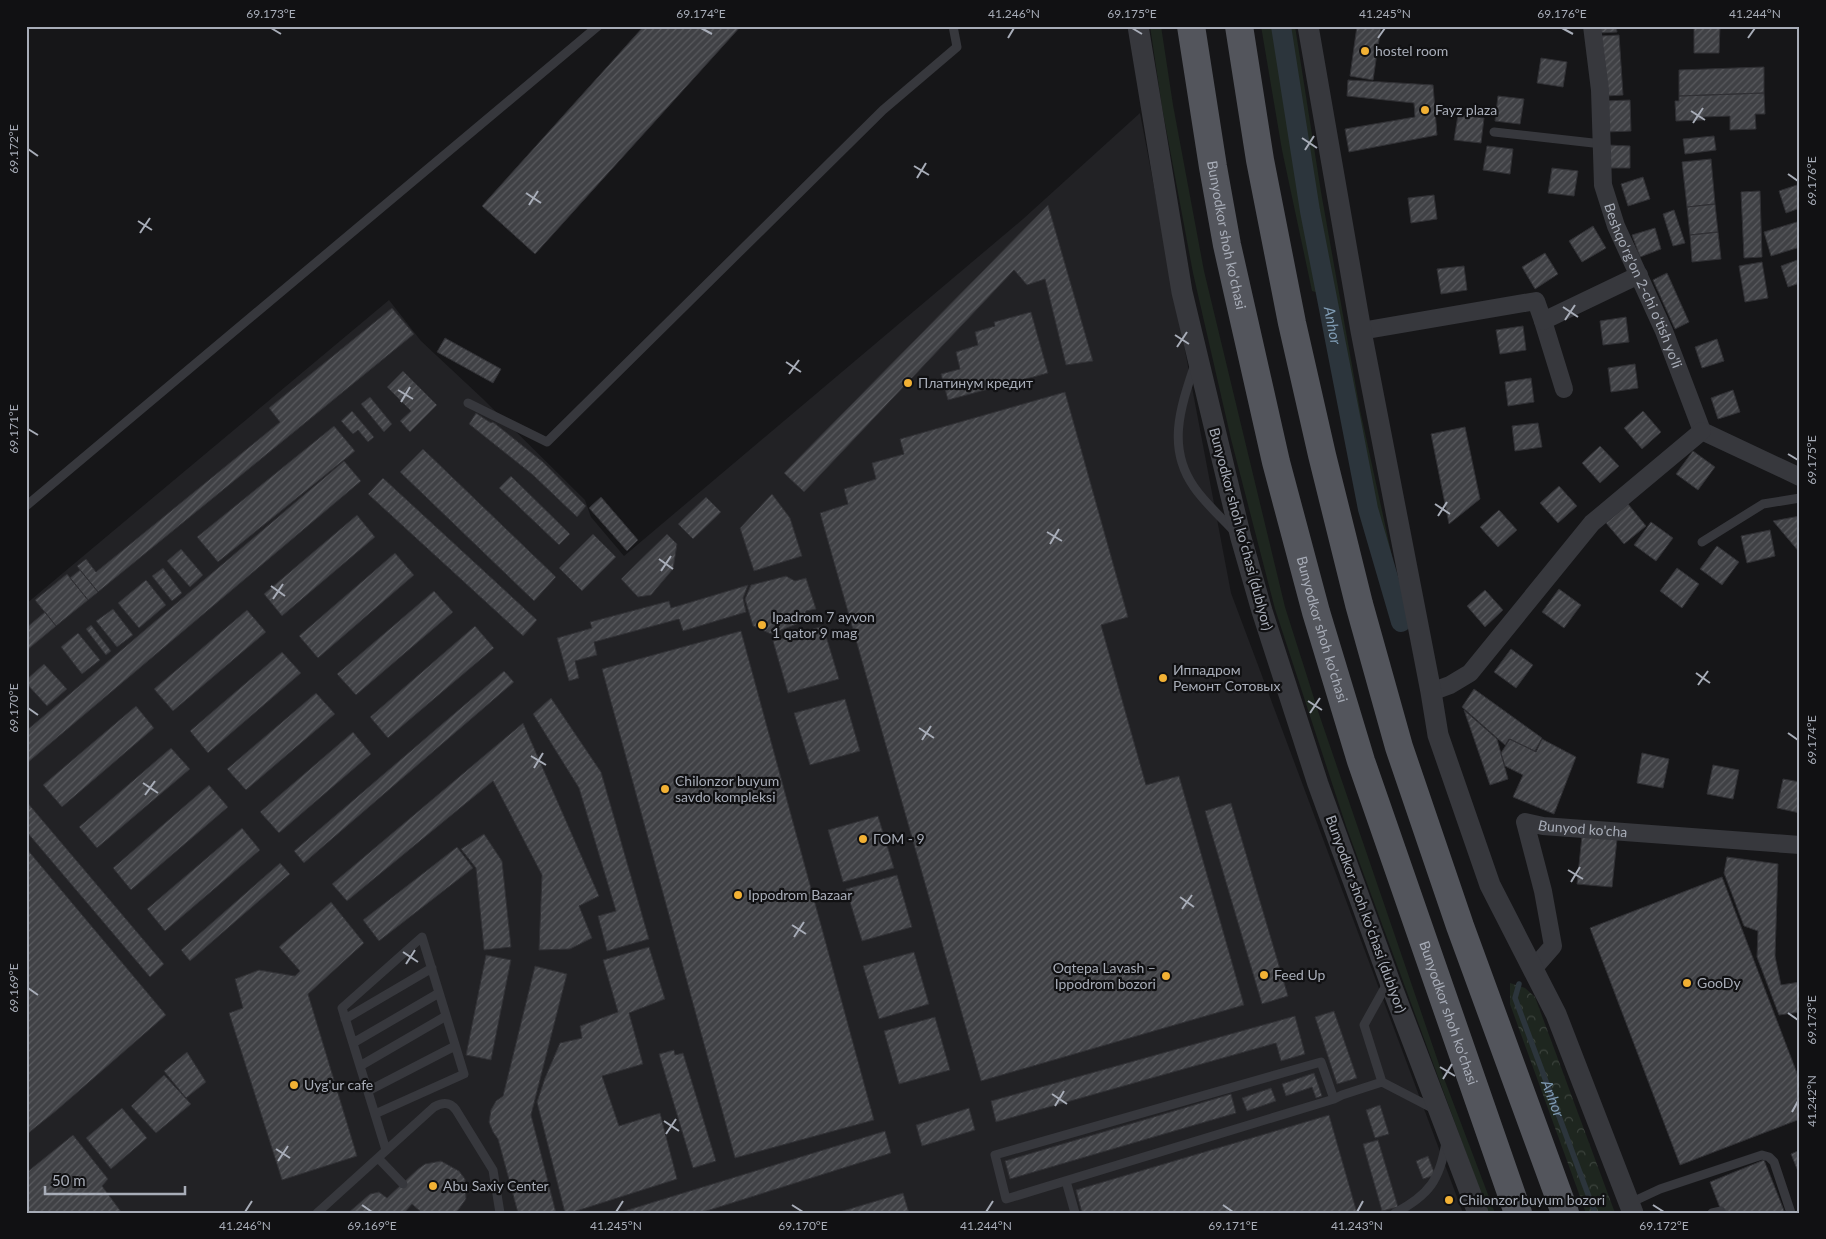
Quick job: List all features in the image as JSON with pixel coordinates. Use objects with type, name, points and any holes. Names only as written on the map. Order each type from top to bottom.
[{"type":"main road","name":"Bunyodkor shoh ko'chasi","points":[[1191,26],[1212,167],[1227,245],[1276,462],[1316,612],[1360,761],[1518,1213]]},
{"type":"main road","points":[[1239,26],[1260,160],[1292,323],[1359,604],[1399,747],[1464,935],[1565,1213]]},
{"type":"street","name":"Bunyodkor shoh koʻchasi (dublyor)","points":[[1138,26],[1182,292],[1241,538],[1262,611],[1318,784],[1389,979],[1478,1213]]},
{"type":"street","points":[[1308,26],[1361,331],[1438,735],[1490,885],[1556,1014],[1632,1208]]},
{"type":"street","name":"Beshqo'rg'on 2-chi o'tish yo'li","points":[[1592,26],[1600,90],[1603,185],[1616,226],[1664,331],[1702,432]]},
{"type":"street","points":[[1543,322],[1639,275]]},
{"type":"street","points":[[1361,331],[1536,301],[1564,389]]},
{"type":"street","points":[[1431,692],[1450,685],[1470,673],[1592,522],[1702,432],[1800,477]]},
{"type":"street","name":"Bunyod ko'cha","points":[[1533,969],[1553,946],[1543,891],[1525,822],[1542,826],[1800,845]]},
{"type":"lane","points":[[26,506],[598,26]]},
{"type":"lane","points":[[468,403],[547,442],[883,110],[957,47],[953,26]]},
{"type":"lane","points":[[1494,132],[1602,144]]},
{"type":"lane","points":[[1198,357],[1180,417],[1178,452],[1194,487],[1241,538]]},
{"type":"lane","points":[[1702,542],[1763,504],[1800,498]]},
{"type":"lane","points":[[375,1114],[464,1074],[422,937],[342,1008],[386,1150]]},
{"type":"lane","points":[[345,1019],[432,968]]},
{"type":"lane","points":[[1389,979],[1364,1025],[1382,1082],[1439,1112]]},
{"type":"lane","points":[[353,1043],[439,993]]},
{"type":"lane","points":[[360,1066],[446,1016]]},
{"type":"lane","points":[[368,1091],[455,1046]]},
{"type":"lane","points":[[1334,1099],[1322,1062],[996,1154],[1006,1199],[1334,1099],[1382,1082]]},
{"type":"lane","points":[[317,1213],[434,1107],[447,1103],[452,1106],[493,1170],[500,1213]]},
{"type":"lane","points":[[1395,1213],[1421,1197],[1437,1178],[1444,1153],[1447,1132]]},
{"type":"lane","points":[[1632,1208],[1660,1189],[1762,1155],[1769,1157],[1774,1162],[1791,1213]]},
{"type":"lane","points":[[378,1158],[403,1184]]},
{"type":"lane","points":[[1066,1181],[1075,1213]]},
{"type":"shaded area","name":"Chilonzor buyum savdo kompleksi","points":[[1140,113],[1231,593],[1463,1213],[26,1213],[26,604],[389,300],[421,341],[482,398],[585,500],[591,517],[624,556],[1023,219]]},
{"type":"green space","points":[[1150,26],[1161,26],[1173,105],[1204,271],[1285,607],[1319,714],[1442,1073],[1495,1213],[1488,1213],[1346,826],[1275,609],[1231,439],[1193,273],[1162,107]]},
{"type":"green space","points":[[1261,26],[1295,26],[1321,192],[1360,410],[1400,593],[1397,598],[1373,514],[1327,295],[1312,291],[1282,150]]},
{"type":"green space","points":[[1510,983],[1525,988],[1535,997],[1615,1213],[1586,1213],[1510,1004]]},
{"type":"building","points":[[644,26],[741,26],[535,254],[482,206]]},
{"type":"building","name":"hostel room","points":[[1357,26],[1381,26],[1373,80],[1350,76]]},
{"type":"building","points":[[1597,26],[1616,26],[1617,32],[1598,33]]},
{"type":"building","points":[[1694,26],[1720,26],[1719,53],[1694,53]]},
{"type":"building","points":[[1619,35],[1623,95],[1606,96],[1601,36]]},
{"type":"building","points":[[1541,58],[1567,62],[1563,87],[1537,83]]},
{"type":"building","points":[[1764,67],[1764,93],[1679,96],[1679,70]]},
{"type":"building","name":"Fayz plaza","points":[[1348,80],[1433,85],[1437,135],[1349,152],[1345,129],[1415,117],[1414,103],[1347,96]]},
{"type":"building","points":[[1764,93],[1765,114],[1755,114],[1756,129],[1730,130],[1730,116],[1676,121],[1675,101],[1679,101],[1679,96]]},
{"type":"building","points":[[1498,96],[1524,99],[1520,124],[1495,121]]},
{"type":"building","points":[[1630,100],[1631,131],[1606,132],[1605,101]]},
{"type":"building","points":[[1458,115],[1484,118],[1481,143],[1454,140]]},
{"type":"building","points":[[1714,136],[1716,150],[1685,154],[1683,139]]},
{"type":"building","points":[[1608,145],[1630,146],[1630,168],[1607,168]]},
{"type":"building","points":[[1487,146],[1513,149],[1510,174],[1483,170]]},
{"type":"building","points":[[1711,159],[1715,204],[1687,207],[1682,162]]},
{"type":"building","points":[[1552,168],[1578,171],[1574,196],[1548,193]]},
{"type":"building","points":[[1643,177],[1650,199],[1628,206],[1621,184]]},
{"type":"building","points":[[1800,184],[1800,208],[1786,213],[1779,191]]},
{"type":"building","points":[[1760,191],[1762,257],[1744,258],[1741,192]]},
{"type":"building","points":[[1434,195],[1437,219],[1411,223],[1408,198]]},
{"type":"building","points":[[1715,204],[1718,232],[1690,235],[1687,207]]},
{"type":"building","points":[[1048,205],[1093,361],[1066,365],[1045,279],[1027,285],[1014,270],[804,492],[784,473]]},
{"type":"building","points":[[1674,210],[1685,243],[1673,246],[1663,214]]},
{"type":"building","points":[[1800,221],[1800,247],[1771,256],[1764,232]]},
{"type":"building","points":[[1593,226],[1606,248],[1582,262],[1569,241]]},
{"type":"building","points":[[1655,228],[1661,249],[1640,257],[1632,235]]},
{"type":"building","points":[[1718,232],[1721,259],[1692,262],[1690,235]]},
{"type":"building","points":[[1545,253],[1558,274],[1535,289],[1522,267]]},
{"type":"building","points":[[1800,259],[1800,283],[1788,287],[1781,266]]},
{"type":"building","points":[[1762,262],[1768,298],[1745,302],[1739,266]]},
{"type":"building","points":[[1464,266],[1467,290],[1441,294],[1437,269]]},
{"type":"building","points":[[1667,273],[1689,322],[1675,329],[1653,280]]},
{"type":"building","points":[[392,308],[414,334],[98,592],[77,566],[86,559],[96,572],[280,422],[269,408]]},
{"type":"building","points":[[1031,312],[1048,373],[948,400],[941,374],[960,369],[956,352],[978,345],[975,332],[995,326],[994,322]]},
{"type":"building","points":[[1626,317],[1629,342],[1603,345],[1600,321]]},
{"type":"building","points":[[1523,326],[1526,350],[1500,354],[1496,330]]},
{"type":"building","points":[[445,338],[501,369],[493,383],[437,352]]},
{"type":"building","points":[[1717,339],[1724,361],[1702,368],[1695,347]]},
{"type":"building","points":[[1635,364],[1638,388],[1611,392],[1608,368]]},
{"type":"building","points":[[403,371],[437,405],[410,432],[400,421],[411,411],[387,387]]},
{"type":"building","points":[[1531,378],[1534,402],[1508,406],[1505,382]]},
{"type":"building","points":[[1733,390],[1740,412],[1718,419],[1711,398]]},
{"type":"building","points":[[1065,392],[1128,617],[1101,625],[1146,785],[1179,776],[1244,1005],[981,1081],[820,513],[848,504],[844,489],[876,479],[872,463],[904,454],[900,439]]},
{"type":"building","points":[[370,397],[392,424],[384,432],[361,404]]},
{"type":"building","points":[[352,411],[374,437],[368,442],[358,430],[353,434],[341,421]]},
{"type":"building","points":[[1643,411],[1661,432],[1642,449],[1624,428]]},
{"type":"building","points":[[476,413],[491,423],[493,422],[543,462],[586,506],[577,517],[533,475],[469,424]]},
{"type":"building","points":[[1538,423],[1542,447],[1515,451],[1512,426]]},
{"type":"building","points":[[334,426],[355,451],[218,562],[197,537]]},
{"type":"building","points":[[1465,427],[1480,499],[1449,524],[1431,434]]},
{"type":"building","points":[[1600,446],[1619,466],[1600,483],[1582,463]]},
{"type":"building","points":[[423,449],[556,577],[534,601],[400,472]]},
{"type":"building","points":[[1693,451],[1715,467],[1698,490],[1676,474]]},
{"type":"building","points":[[344,461],[361,481],[26,764],[26,731]]},
{"type":"building","points":[[511,476],[570,534],[559,545],[499,488]]},
{"type":"building","points":[[383,478],[537,620],[523,636],[368,494]]},
{"type":"building","points":[[1559,486],[1577,506],[1558,523],[1540,503]]},
{"type":"building","points":[[772,494],[790,518],[802,556],[754,571],[740,528]]},
{"type":"building","points":[[601,497],[638,540],[627,551],[589,508]]},
{"type":"building","points":[[706,497],[721,512],[693,539],[678,524]]},
{"type":"building","points":[[1628,504],[1646,526],[1624,544],[1606,523]]},
{"type":"building","points":[[1499,510],[1517,530],[1498,547],[1480,527]]},
{"type":"building","points":[[357,515],[375,537],[282,616],[264,594]]},
{"type":"building","points":[[1800,516],[1800,553],[1773,521]]},
{"type":"building","points":[[1651,522],[1673,538],[1656,561],[1634,545]]},
{"type":"building","points":[[1770,530],[1775,556],[1747,563],[1741,536]]},
{"type":"building","points":[[593,534],[616,557],[582,591],[559,568]]},
{"type":"building","points":[[667,534],[677,544],[673,569],[651,595],[638,597],[621,579]]},
{"type":"building","points":[[1717,546],[1739,562],[1722,585],[1700,569]]},
{"type":"building","points":[[181,549],[203,575],[190,587],[167,561]]},
{"type":"building","points":[[395,553],[414,575],[318,658],[299,636]]},
{"type":"building","points":[[163,568],[182,593],[172,601],[152,576]]},
{"type":"building","points":[[1677,568],[1699,584],[1682,608],[1660,591]]},
{"type":"building","points":[[80,570],[98,592],[88,600],[70,578]]},
{"type":"building","points":[[67,574],[88,600],[56,626],[35,600]]},
{"type":"building","points":[[786,576],[795,581],[806,578],[816,609],[806,611],[802,622],[771,634],[753,626],[745,599],[751,585]]},
{"type":"building","points":[[146,580],[166,605],[139,628],[118,603]]},
{"type":"building","points":[[748,585],[743,598],[746,612],[683,631],[679,619],[594,642],[597,655],[575,661],[579,678],[569,681],[557,638],[592,628],[590,622],[669,601],[671,608]]},
{"type":"building","points":[[1559,589],[1581,605],[1564,628],[1542,612]]},
{"type":"building","points":[[1485,590],[1503,610],[1485,627],[1467,606]]},
{"type":"building","points":[[434,591],[453,612],[356,695],[337,674]]},
{"type":"building","points":[[113,609],[133,635],[117,647],[96,621]]},
{"type":"building","points":[[247,610],[266,632],[173,711],[154,689]]},
{"type":"building","points":[[45,612],[56,626],[26,651],[26,628]]},
{"type":"building","points":[[91,625],[111,651],[106,655],[86,629]]},
{"type":"building","points":[[475,626],[494,648],[388,738],[370,717]]},
{"type":"building","points":[[823,626],[839,679],[788,693],[773,641]]},
{"type":"building","points":[[741,631],[874,1120],[735,1158],[602,669]]},
{"type":"building","points":[[78,633],[100,660],[82,674],[61,647]]},
{"type":"building","points":[[1511,649],[1533,665],[1516,688],[1494,672]]},
{"type":"building","points":[[282,652],[301,673],[208,753],[190,731]]},
{"type":"building","points":[[44,664],[67,689],[47,706],[26,683],[26,680]]},
{"type":"building","points":[[504,671],[514,682],[304,863],[294,851]]},
{"type":"building","points":[[1474,689],[1542,738],[1535,751],[1509,739],[1505,745],[1462,707]]},
{"type":"building","points":[[316,693],[335,714],[246,790],[227,769]]},
{"type":"building","points":[[551,698],[601,772],[649,939],[607,951],[598,916],[616,911],[579,788],[533,714]]},
{"type":"building","points":[[845,699],[860,751],[810,765],[794,713]]},
{"type":"building","points":[[136,706],[154,728],[62,807],[43,785]]},
{"type":"building","points":[[1464,710],[1497,739],[1508,779],[1490,785]]},
{"type":"building","points":[[523,723],[599,896],[579,906],[592,938],[570,949],[539,950],[542,875],[493,781],[347,901],[332,884]]},
{"type":"building","points":[[353,732],[371,754],[279,833],[260,812]]},
{"type":"building","points":[[1510,739],[1536,752],[1542,739],[1576,757],[1554,814],[1513,797],[1523,775],[1505,766],[1501,753]]},
{"type":"building","points":[[171,748],[190,769],[97,848],[79,827]]},
{"type":"building","points":[[1642,753],[1669,759],[1663,788],[1637,783]]},
{"type":"building","points":[[1713,765],[1739,770],[1733,799],[1707,794]]},
{"type":"building","points":[[1783,779],[1800,782],[1800,813],[1777,808]]},
{"type":"building","points":[[209,785],[228,807],[131,890],[113,868]]},
{"type":"building","points":[[26,801],[164,964],[150,977],[26,831]]},
{"type":"building","points":[[1231,803],[1288,996],[1262,1004],[1205,811]]},
{"type":"building","points":[[878,816],[894,868],[843,882],[828,830]]},
{"type":"building","points":[[242,828],[260,850],[165,931],[147,909]]},
{"type":"building","points":[[484,834],[502,861],[511,947],[484,950],[476,868],[461,849]]},
{"type":"building","points":[[1582,836],[1617,839],[1612,887],[1577,884]]},
{"type":"building","points":[[457,847],[473,868],[379,941],[363,920]]},
{"type":"building","points":[[26,848],[166,1015],[26,1135]]},
{"type":"building","points":[[1727,857],[1778,864],[1775,956],[1781,985],[1800,982],[1800,1012],[1779,1015],[1757,957],[1758,931],[1744,926],[1724,873]]},
{"type":"building","points":[[280,863],[290,874],[190,961],[181,950]]},
{"type":"building","points":[[897,875],[912,927],[862,941],[846,889]]},
{"type":"building","name":"GooDy","points":[[1722,877],[1800,1081],[1800,1119],[1680,1165],[1590,928]]},
{"type":"building","name":"Uyg'ur cafe","points":[[331,902],[364,943],[308,994],[357,1156],[282,1180],[229,1013],[243,1008],[235,979],[259,970],[295,976],[300,971],[279,947]]},
{"type":"building","points":[[649,947],[665,999],[629,1013],[643,1064],[602,1076],[619,1126],[660,1113],[677,1179],[565,1213],[537,1102],[560,1043],[582,1038],[580,1026],[618,1012],[603,960]]},
{"type":"building","points":[[914,952],[929,1004],[879,1019],[863,966]]},
{"type":"building","points":[[486,955],[511,960],[491,1060],[466,1055]]},
{"type":"building","points":[[535,966],[567,974],[531,1115],[556,1213],[518,1213],[498,1139],[489,1122],[491,1110],[496,1101],[503,1096]]},
{"type":"building","points":[[1334,1011],[1357,1078],[1337,1084],[1315,1017]]},
{"type":"building","points":[[1295,1016],[1305,1054],[1281,1061],[1276,1043],[996,1122],[991,1101]]},
{"type":"building","points":[[935,1017],[950,1070],[899,1084],[884,1031]]},
{"type":"building","points":[[674,1050],[675,1055],[683,1053],[716,1161],[693,1168],[659,1054]]},
{"type":"building","points":[[187,1052],[206,1082],[186,1098],[164,1071]]},
{"type":"building","points":[[1314,1073],[1322,1096],[1316,1098],[1312,1087],[1286,1096],[1282,1084]]},
{"type":"building","points":[[164,1075],[191,1104],[156,1133],[131,1106]]},
{"type":"building","points":[[1271,1088],[1276,1101],[1247,1111],[1242,1098]]},
{"type":"building","points":[[1231,1094],[1236,1113],[1010,1179],[1005,1161]]},
{"type":"building","points":[[1380,1105],[1389,1134],[1375,1138],[1366,1110]]},
{"type":"building","points":[[122,1108],[147,1138],[111,1169],[86,1138]]},
{"type":"building","points":[[969,1108],[975,1130],[922,1146],[916,1125]]},
{"type":"building","points":[[1329,1115],[1357,1213],[1082,1213],[1076,1190]]},
{"type":"building","points":[[885,1131],[891,1153],[700,1213],[618,1213]]},
{"type":"building","points":[[73,1135],[108,1179],[102,1186],[122,1213],[26,1213],[26,1173]]},
{"type":"building","points":[[1378,1140],[1398,1207],[1382,1211],[1363,1144]]},
{"type":"building","points":[[1800,1150],[1800,1176],[1791,1154]]},
{"type":"building","points":[[1428,1156],[1435,1175],[1423,1179],[1416,1161]]},
{"type":"building","points":[[1764,1160],[1785,1213],[1722,1213],[1710,1182]]},
{"type":"building","name":"Abu Saxiy Center","points":[[441,1161],[459,1171],[465,1179],[466,1199],[456,1213],[422,1213],[412,1204],[404,1213],[348,1213],[370,1194],[379,1192],[387,1198],[425,1164]]},
{"type":"building","points":[[903,1193],[909,1213],[836,1213]]},
{"type":"waterway","name":"Anhor","points":[[1281,26],[1310,211],[1368,509],[1401,622]]},
{"type":"waterway","name":"Anhor","points":[[1519,984],[1515,998],[1595,1213]]},
{"type":"place","name":"hostel room","points":[[1365,51]]},
{"type":"place","name":"Fayz plaza","points":[[1425,110]]},
{"type":"place","name":"Платинум кредит","points":[[908,383]]},
{"type":"place","name":"Ipadrom 7 ayvon 1 qator 9 mag","points":[[762,625]]},
{"type":"place","name":"Иппадром Ремонт Сотовых","points":[[1163,678]]},
{"type":"place","name":"Chilonzor buyum savdo kompleksi","points":[[665,789]]},
{"type":"place","name":"ГОМ - 9","points":[[863,839]]},
{"type":"place","name":"Ippodrom Bazaar","points":[[738,895]]},
{"type":"place","name":"Feed Up","points":[[1264,975]]},
{"type":"place","name":"Oqtepa Lavash – Ippodrom bozori","points":[[1166,976]]},
{"type":"place","name":"GooDy","points":[[1687,983]]},
{"type":"place","name":"Uyg'ur cafe","points":[[294,1085]]},
{"type":"place","name":"Abu Saxiy Center","points":[[433,1186]]},
{"type":"place","name":"Chilonzor buyum bozori","points":[[1449,1200]]}]
